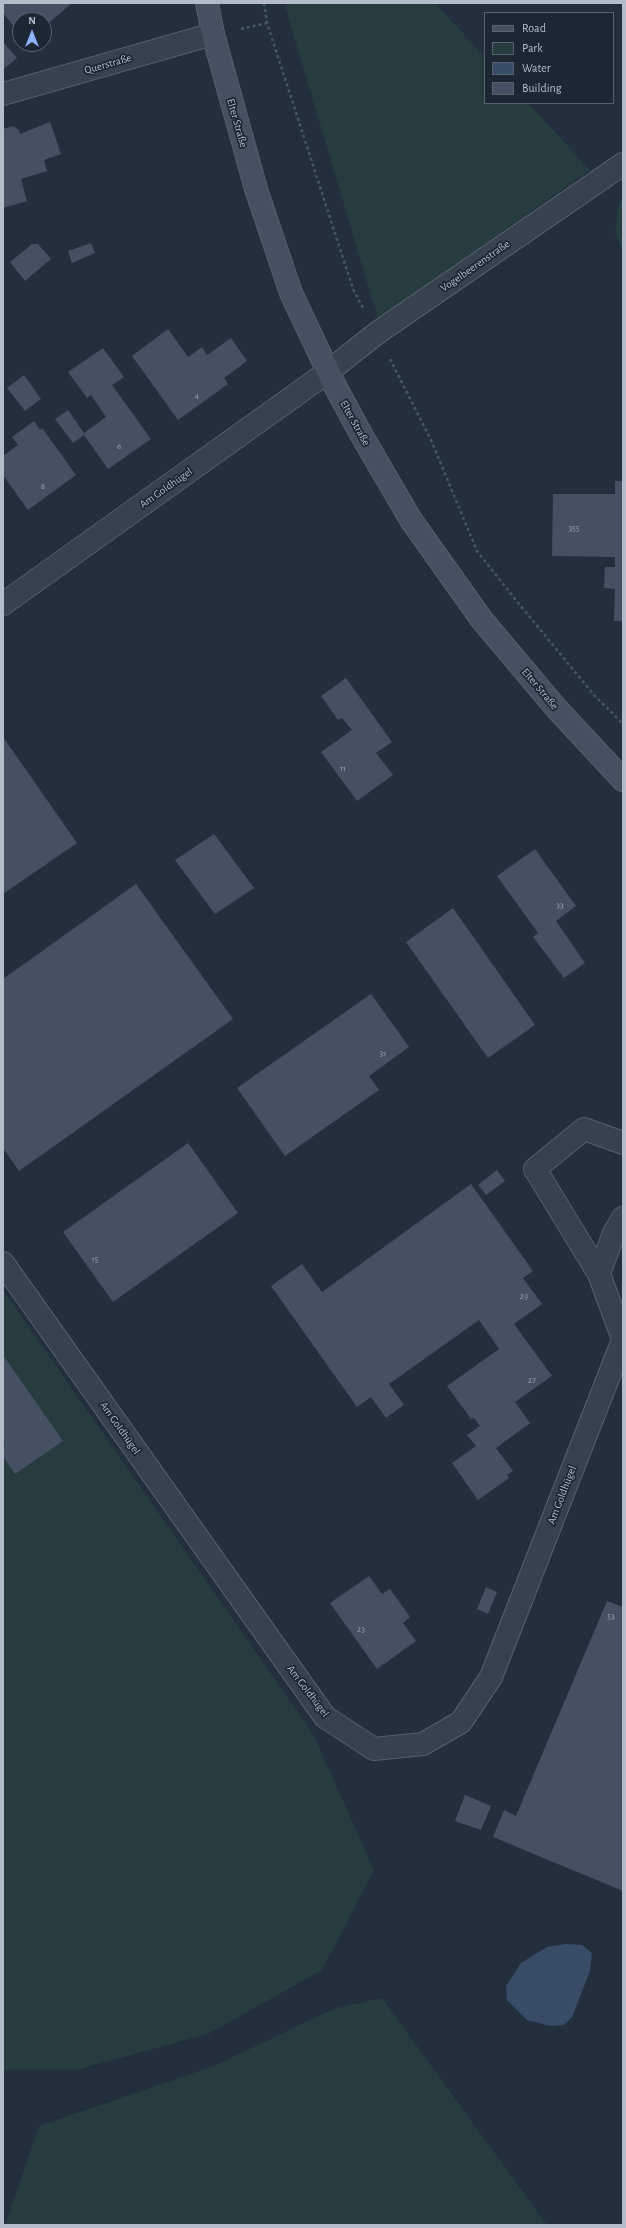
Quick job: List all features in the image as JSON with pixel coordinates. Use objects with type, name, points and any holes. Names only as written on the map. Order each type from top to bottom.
[{"type":"main road","name":"Elter Straße","points":[[207,3],[213,34],[256,189],[291,293],[362,436],[411,520],[482,620],[557,709],[623,780]]},
{"type":"street","name":"Querstraße","points":[[3,94],[213,34]]},
{"type":"street","name":"Vogelbeerenstraße","points":[[329,371],[377,334],[623,164]]},
{"type":"street","name":"Am Goldhügel","points":[[3,604],[329,371]]},
{"type":"street","name":"Am Goldhügel","points":[[3,1263],[325,1717],[374,1749],[423,1744],[461,1722],[491,1677],[623,1339],[599,1274],[536,1169],[584,1129],[623,1143]]},
{"type":"street","points":[[599,1274],[614,1233],[623,1218]]},
{"type":"path","points":[[264,3],[268,23],[353,289],[431,440],[477,550],[589,689],[623,724]]},
{"type":"green space","points":[[284,3],[435,3],[484,56],[484,104],[529,104],[590,170],[378,319]]},
{"type":"green space","points":[[623,195],[623,253],[615,233],[618,207]]},
{"type":"green space","points":[[3,1290],[313,1734],[374,1870],[322,1970],[208,2034],[76,2070],[3,2070]]},
{"type":"green space","points":[[382,1998],[547,2225],[5,2225],[39,2126],[214,2066],[333,2009]]},
{"type":"water","points":[[565,1944],[582,1945],[592,1953],[590,1971],[572,2017],[564,2025],[550,2026],[527,2020],[507,2000],[506,1986],[521,1963],[547,1947]]},
{"type":"building","points":[[3,3],[72,3],[52,20],[52,12],[12,12],[12,24],[3,13]]},
{"type":"building","points":[[3,42],[17,58],[5,68],[3,66]]},
{"type":"building","points":[[50,122],[61,154],[44,160],[47,171],[21,179],[27,201],[3,208],[3,129],[13,126],[19,130],[20,134]]},
{"type":"building","points":[[91,243],[95,253],[72,263],[68,251]]},
{"type":"building","points":[[32,244],[38,244],[51,259],[25,281],[10,262]]},
{"type":"building","points":[[168,329],[188,357],[202,347],[207,355],[231,338],[247,361],[224,378],[228,384],[178,420],[132,356]]},
{"type":"building","points":[[103,348],[124,377],[112,385],[151,439],[108,469],[84,435],[73,443],[55,419],[68,410],[84,433],[106,417],[91,395],[87,398],[68,372]]},
{"type":"building","points":[[24,375],[41,399],[25,411],[7,388]]},
{"type":"building","points":[[34,421],[40,430],[42,428],[76,475],[28,510],[3,475],[3,456],[18,445],[12,437]]},
{"type":"building","points":[[615,481],[623,481],[623,621],[614,621],[615,589],[604,588],[605,567],[615,567],[615,557],[552,556],[553,494],[615,494]]},
{"type":"building","points":[[346,678],[392,742],[376,753],[393,775],[357,801],[321,752],[352,730],[342,718],[338,720],[321,696]]},
{"type":"building","points":[[3,737],[77,843],[3,894]]},
{"type":"building","points":[[214,834],[254,888],[215,914],[175,860]]},
{"type":"building","points":[[535,849],[576,906],[556,921],[585,963],[564,978],[533,937],[538,933],[497,876]]},
{"type":"building","points":[[136,884],[233,1019],[19,1171],[3,1148],[3,979]]},
{"type":"building","points":[[453,908],[535,1025],[488,1058],[406,942]]},
{"type":"building","points":[[371,994],[409,1047],[369,1076],[379,1090],[285,1156],[237,1088]]},
{"type":"building","points":[[188,1143],[238,1213],[113,1302],[63,1232]]},
{"type":"building","points":[[497,1170],[505,1181],[486,1195],[478,1185]]},
{"type":"building","points":[[471,1184],[533,1271],[523,1278],[542,1304],[514,1324],[552,1376],[515,1402],[530,1423],[496,1448],[513,1471],[507,1475],[509,1478],[478,1500],[452,1463],[476,1446],[467,1435],[480,1426],[474,1418],[471,1419],[447,1386],[499,1349],[479,1320],[389,1384],[404,1405],[386,1418],[371,1397],[357,1407],[271,1286],[302,1264],[322,1292]]},
{"type":"building","points":[[3,1355],[63,1441],[15,1474],[3,1456],[5,1442],[3,1439]]},
{"type":"building","points":[[369,1576],[382,1594],[390,1589],[410,1617],[403,1623],[416,1641],[377,1669],[330,1603]]},
{"type":"building","points":[[486,1587],[497,1592],[488,1614],[477,1609]]},
{"type":"building","points":[[607,1601],[623,1607],[623,1891],[493,1837],[504,1810],[516,1816]]},
{"type":"building","points":[[465,1795],[491,1806],[481,1830],[455,1821]]}]
